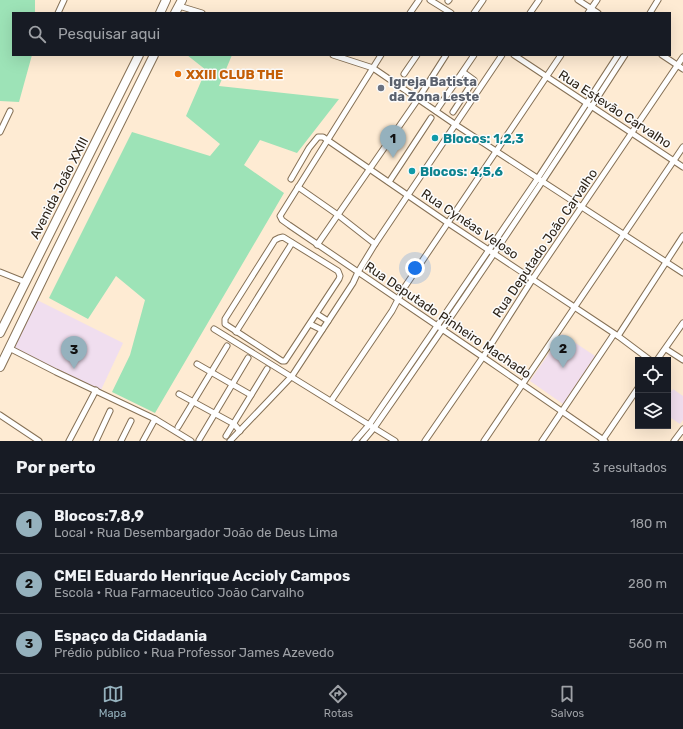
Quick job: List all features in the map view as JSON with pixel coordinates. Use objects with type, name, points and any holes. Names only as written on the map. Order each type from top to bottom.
[{"type":"main road","points":[[160,12],[166,0]]},
{"type":"main road","name":"Avenida João XXIII","points":[[0,333],[138,56]]},
{"type":"main road","name":"Avenida João XXIII","points":[[0,367],[151,56]]},
{"type":"main road","name":"Avenida João XXIII","points":[[0,360],[23,318]]},
{"type":"street","points":[[58,12],[64,0]]},
{"type":"street","points":[[411,12],[419,0]]},
{"type":"street","points":[[430,0],[449,12]]},
{"type":"street","points":[[475,12],[483,0]]},
{"type":"street","points":[[531,12],[539,0]]},
{"type":"street","points":[[578,0],[590,11],[597,0]]},
{"type":"street","points":[[651,12],[658,0]]},
{"type":"street","points":[[179,6],[199,12]]},
{"type":"street","points":[[336,56],[373,68],[436,112],[683,273]]},
{"type":"street","points":[[376,244],[298,187],[380,56]]},
{"type":"street","points":[[404,74],[416,56]]},
{"type":"street","points":[[317,245],[418,99],[445,56]]},
{"type":"street","points":[[436,112],[473,56]]},
{"type":"street","points":[[230,441],[292,376],[353,283],[358,272],[376,244],[501,56]]},
{"type":"street","name":"Rua Estevão Carvalho","points":[[515,56],[683,167]]},
{"type":"street","points":[[331,401],[560,56]]},
{"type":"street","points":[[355,441],[369,425],[489,251],[617,56]]},
{"type":"street","points":[[363,441],[374,428],[443,329],[543,182],[624,56]]},
{"type":"street","points":[[664,56],[683,69]]},
{"type":"street","name":"Rua Deputado João Carvalho","points":[[425,441],[483,357],[532,280],[683,57]]},
{"type":"street","points":[[452,112],[474,80],[463,72]]},
{"type":"street","points":[[0,132],[10,111]]},
{"type":"street","points":[[389,182],[431,118]]},
{"type":"street","points":[[291,179],[309,148],[318,137],[323,137],[328,140]]},
{"type":"street","name":"Rua Cynéas Veloso","points":[[328,140],[489,251],[616,335],[646,357]]},
{"type":"street","points":[[484,441],[683,147]]},
{"type":"street","name":"Rua Deputado Pinheiro Machado","points":[[298,187],[280,216],[284,222],[604,440]]},
{"type":"street","points":[[542,441],[683,236]]},
{"type":"street","points":[[283,237],[338,271],[340,276],[317,314],[284,361],[225,324],[225,319],[275,240],[283,237]]},
{"type":"street","points":[[236,332],[292,243]]},
{"type":"street","points":[[0,272],[25,282]]},
{"type":"street","points":[[317,314],[328,321]]},
{"type":"street","points":[[660,357],[683,323]]},
{"type":"street","points":[[310,324],[322,330]]},
{"type":"street","points":[[214,329],[395,441]]},
{"type":"street","points":[[178,427],[227,346]]},
{"type":"street","points":[[9,348],[155,419],[191,441]]},
{"type":"street","points":[[666,349],[683,360]]},
{"type":"street","points":[[199,440],[248,358]]},
{"type":"street","points":[[197,364],[251,395]]},
{"type":"street","points":[[226,436],[267,369]]},
{"type":"street","points":[[69,441],[96,390]]},
{"type":"street","points":[[604,440],[635,393]]},
{"type":"street","points":[[179,394],[234,424],[240,430]]},
{"type":"street","points":[[96,441],[110,411]]},
{"type":"street","points":[[0,415],[39,441]]},
{"type":"street","points":[[143,441],[155,419]]},
{"type":"street","points":[[121,441],[131,421]]},
{"type":"street","points":[[674,441],[683,429]]},
{"type":"shaded area","points":[[37,300],[123,343],[101,390],[13,349]]},
{"type":"shaded area","points":[[562,334],[595,356],[563,404],[530,381]]},
{"type":"shaded area","points":[[673,389],[683,396],[683,420],[680,424],[671,418],[671,390]]},
{"type":"green space","points":[[0,0],[35,0],[35,12],[12,12],[12,56],[32,56],[19,102],[0,101]]},
{"type":"green space","points":[[188,56],[232,56],[219,86],[339,99],[297,153],[260,140],[244,165],[284,193],[155,413],[112,392],[130,355],[145,300],[116,276],[88,319],[49,298],[132,132],[210,156],[220,144],[186,116],[206,70]]},
{"type":"place","name":"XXIII CLUB THE","points":[[178,74]]},
{"type":"place","name":"Igreja Batista da Zona Leste","points":[[381,88]]},
{"type":"place","name":"Blocos: 1,2,3","points":[[435,138]]},
{"type":"place","name":"Blocos:7,8,9","points":[[393,158]]},
{"type":"place","name":"Blocos: 4,5,6","points":[[412,171]]},
{"type":"place","name":"CMEI Eduardo Henrique Accioly Campos","points":[[563,368]]},
{"type":"place","name":"Espaço da Cidadania","points":[[74,369]]}]
